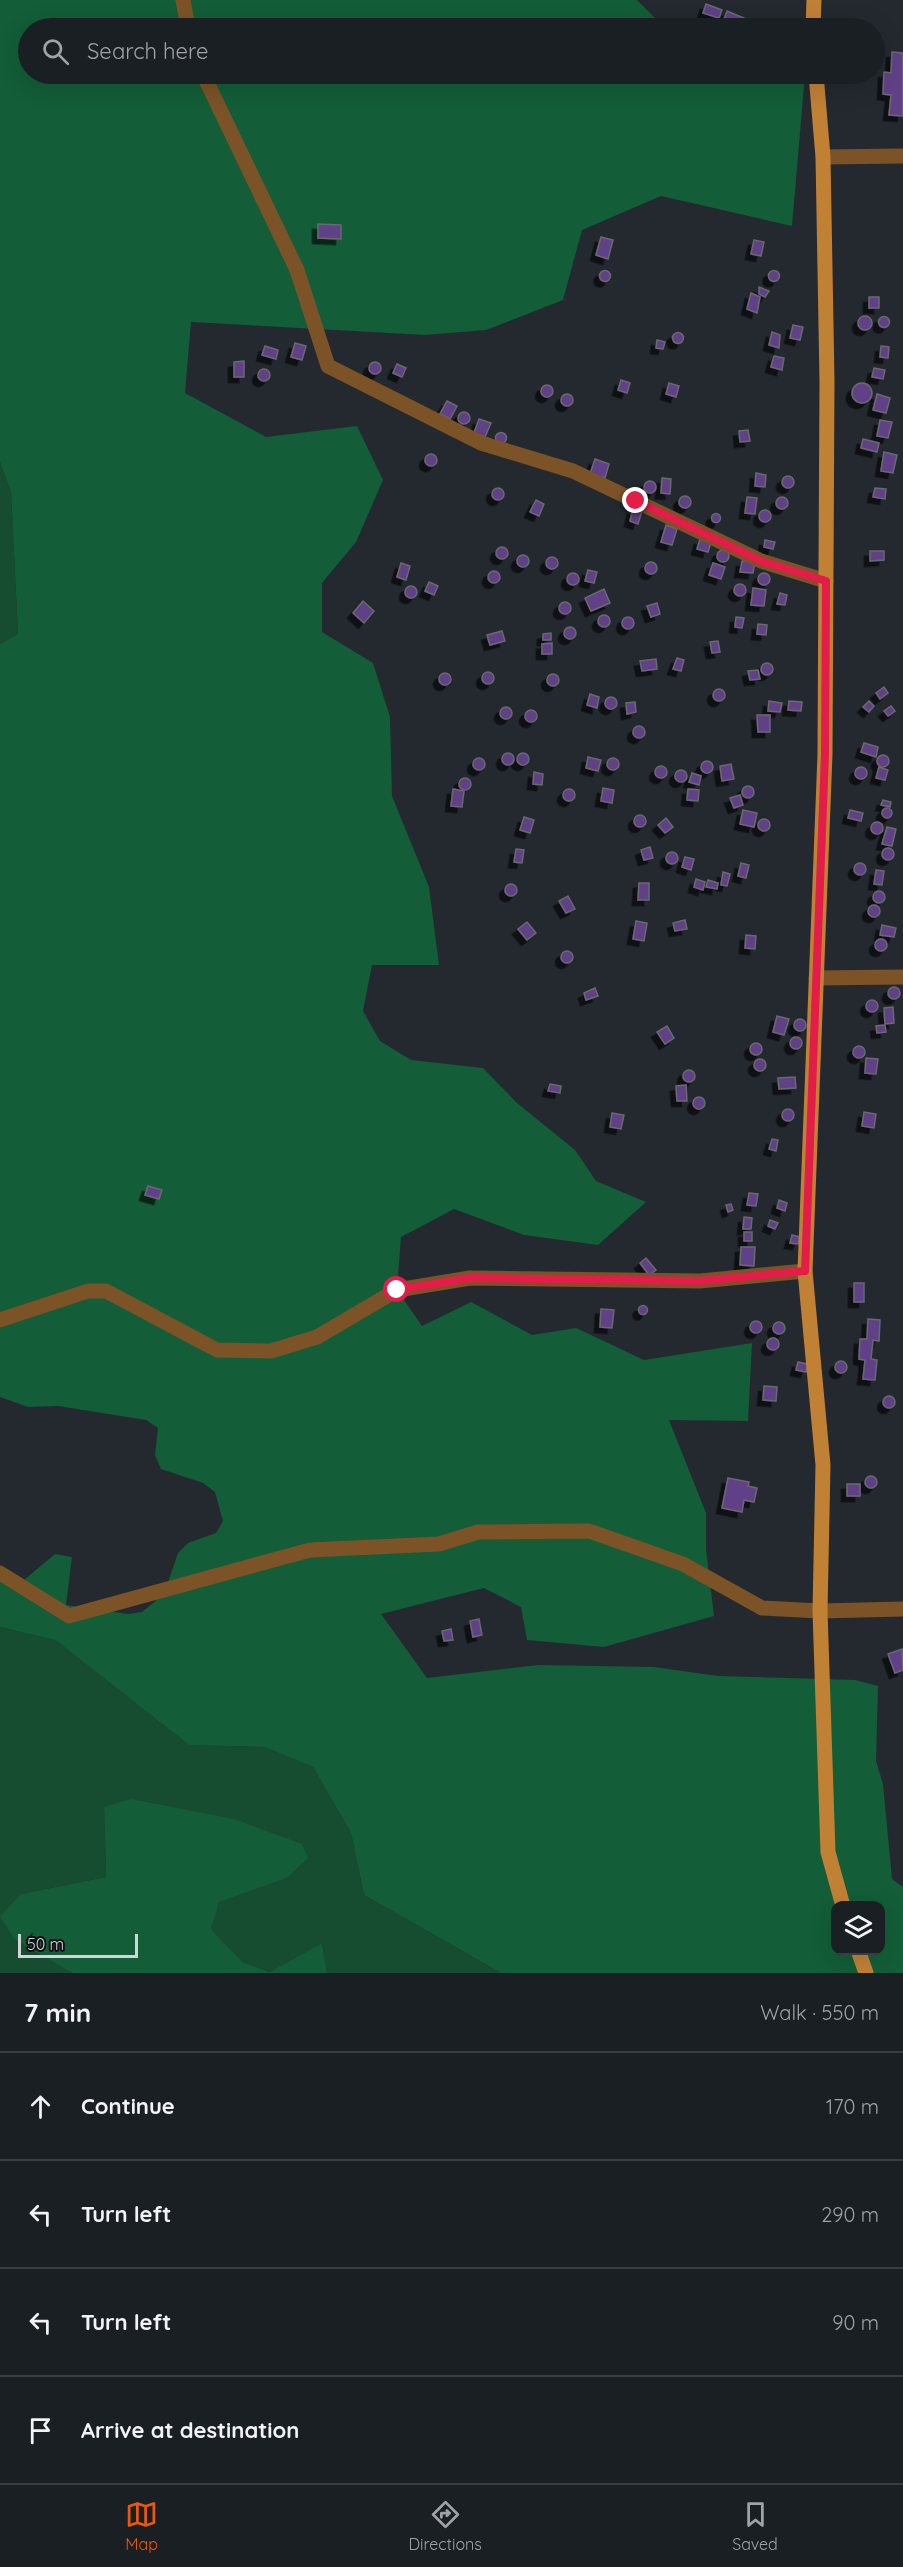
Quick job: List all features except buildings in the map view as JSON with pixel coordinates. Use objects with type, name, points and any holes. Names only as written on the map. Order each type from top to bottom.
[{"type":"main road","points":[[813,18],[814,0]]},
{"type":"main road","points":[[817,84],[823,158],[826,381],[825,754],[805,1271],[823,1465],[820,1611],[828,1852],[842,1901]]},
{"type":"main road","points":[[860,1955],[866,1973]]},
{"type":"street","points":[[183,0],[186,18]]},
{"type":"street","points":[[208,84],[297,270],[328,366],[481,443],[573,471],[761,561],[826,581]]},
{"type":"street","points":[[823,158],[903,156]]},
{"type":"street","points":[[816,978],[903,977]]},
{"type":"street","points":[[0,1320],[88,1291],[106,1291],[216,1350],[271,1351],[317,1337],[397,1290],[470,1278],[700,1281],[805,1271]]},
{"type":"street","points":[[0,1573],[69,1616],[310,1550],[439,1544],[478,1532],[589,1531],[683,1564],[762,1608],[820,1611],[903,1609]]},
{"type":"green space","points":[[0,0],[637,0],[655,18],[18,18],[18,84],[804,84],[792,226],[661,196],[582,230],[563,300],[486,330],[425,335],[191,322],[185,393],[266,437],[357,426],[383,480],[356,542],[322,583],[322,632],[373,663],[390,717],[392,796],[429,887],[439,965],[372,965],[363,1011],[380,1041],[411,1060],[483,1068],[517,1103],[575,1150],[596,1181],[646,1202],[598,1245],[524,1235],[454,1209],[401,1237],[397,1290],[422,1326],[471,1302],[532,1335],[576,1328],[644,1360],[752,1343],[748,1421],[669,1420],[706,1513],[706,1549],[714,1616],[604,1647],[527,1640],[521,1607],[484,1588],[381,1614],[427,1678],[538,1665],[654,1667],[718,1676],[855,1680],[878,1686],[876,1761],[883,1784],[892,1879],[903,1887],[903,1973],[501,1973],[364,1895],[351,1833],[313,1767],[264,1747],[189,1745],[55,1640],[0,1627],[0,1580],[18,1585],[55,1554],[72,1557],[66,1605],[128,1614],[142,1612],[164,1594],[178,1553],[188,1543],[216,1533],[223,1521],[215,1492],[203,1483],[161,1469],[155,1455],[158,1428],[146,1420],[58,1406],[28,1407],[0,1397],[0,644],[18,634],[11,492],[0,462]]},
{"type":"green space","points":[[0,462],[11,492],[18,634],[0,644]]},
{"type":"green space","points":[[0,1627],[55,1640],[189,1745],[264,1747],[313,1767],[351,1833],[364,1895],[501,1973],[327,1973],[322,1943],[271,1972],[243,1962],[211,1929],[218,1902],[287,1878],[104,1808],[106,1877],[21,1894],[15,1940],[72,1973],[0,1973]]},
{"type":"green space","points":[[131,1799],[234,1819],[302,1844],[308,1858],[287,1878],[219,1902],[211,1929],[243,1962],[270,1972],[322,1943],[327,1973],[72,1973],[15,1940],[0,1916],[21,1894],[106,1877],[104,1807]]},
{"type":"route","points":[[397,1290],[470,1278],[700,1281],[805,1271],[825,754],[826,581],[761,561],[636,501]]}]
